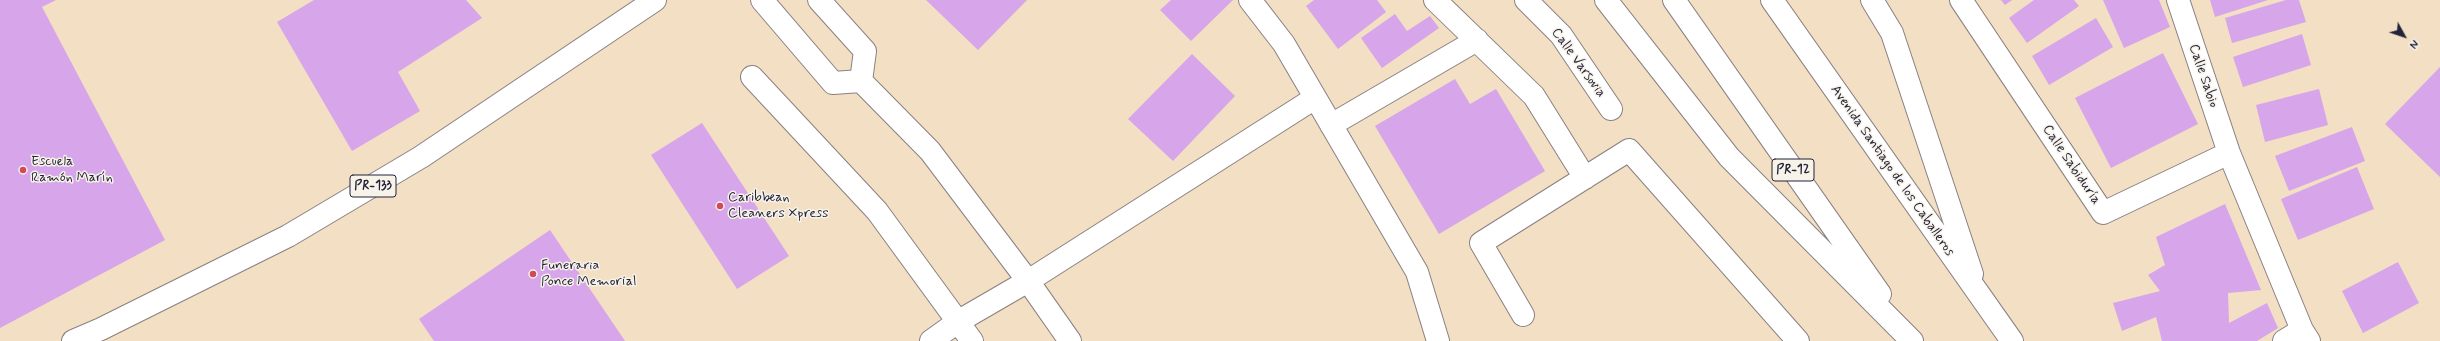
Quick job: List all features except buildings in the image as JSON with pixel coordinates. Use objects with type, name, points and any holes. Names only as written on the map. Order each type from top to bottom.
[{"type":"main road","name":"PR-133","points":[[73,341],[101,329],[288,236],[421,157],[655,0]]},
{"type":"main road","points":[[762,0],[832,83],[861,81],[930,151],[1028,281],[1070,341]]},
{"type":"main road","points":[[819,0],[866,51],[861,81]]},
{"type":"main road","points":[[1250,0],[1284,44],[1417,272],[1438,341]]},
{"type":"main road","points":[[1435,0],[1534,96],[1585,178]]},
{"type":"main road","name":"Calle Varsovia","points":[[1526,0],[1561,35],[1611,109]]},
{"type":"main road","points":[[1606,0],[1729,157],[1912,341]]},
{"type":"main road","name":"PR-12","points":[[1674,0],[1912,341]]},
{"type":"main road","name":"Avenida Santiago de los Caballeros","points":[[1772,0],[1980,298],[2012,341]]},
{"type":"main road","points":[[1872,0],[1892,33],[1980,298]]},
{"type":"main road","name":"Calle Sabiduría","points":[[1961,0],[2103,213],[2229,153]]},
{"type":"main road","name":"Calle Sabio","points":[[2178,0],[2229,153],[2306,335]]},
{"type":"main road","points":[[1331,125],[1477,40]]},
{"type":"main road","points":[[752,76],[877,211],[972,341]]},
{"type":"main road","points":[[932,341],[959,322],[1028,281],[1315,98]]},
{"type":"main road","points":[[1523,315],[1481,244],[1629,150],[1798,341]]},
{"type":"main road","points":[[2284,341],[2306,335]]},
{"type":"place","name":"Escuela Ramón Marín","points":[[23,170]]},
{"type":"place","name":"Caribbean Cleaners Xpress","points":[[720,206]]},
{"type":"place","name":"Funeraria Ponce Memorial","points":[[533,274]]}]
